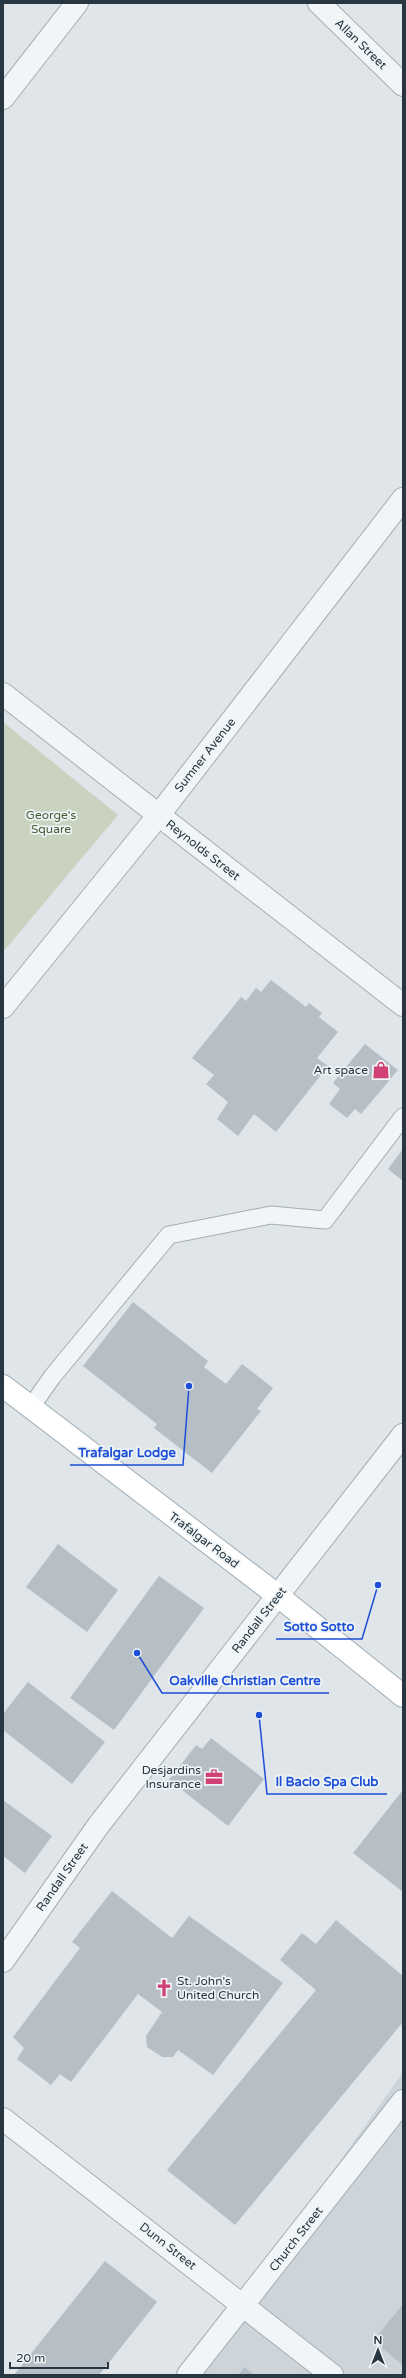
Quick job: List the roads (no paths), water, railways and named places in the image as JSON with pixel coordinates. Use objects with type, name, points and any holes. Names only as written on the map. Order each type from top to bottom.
[{"type":"main road","name":"Trafalgar Road","points":[[3,1386],[277,1595],[403,1696]]},
{"type":"street","points":[[3,98],[77,3]]},
{"type":"street","name":"Allan Street","points":[[319,3],[403,84]]},
{"type":"street","name":"Sumner Avenue","points":[[3,1007],[158,816],[403,499]]},
{"type":"street","name":"Reynolds Street","points":[[3,694],[403,1005]]},
{"type":"street","name":"Randall Street","points":[[3,1961],[98,1826],[403,1435]]},
{"type":"street","name":"Church Street","points":[[188,2375],[244,2306],[403,2102]]},
{"type":"street","name":"Dunn Street","points":[[3,2119],[332,2375]]},
{"type":"lane","points":[[31,1407],[52,1377],[169,1235],[271,1215],[325,1220],[403,1117]]},
{"type":"place","name":"Art space","points":[[381,1070]]},
{"type":"place","name":"Trafalgar Lodge","points":[[189,1386]]},
{"type":"place","name":"Sotto Sotto","points":[[378,1585]]},
{"type":"place","name":"Oakville Christian Centre","points":[[137,1653]]},
{"type":"place","name":"Il Bacio Spa Club","points":[[259,1715]]},
{"type":"place","name":"Desjardins Insurance","points":[[214,1777]]},
{"type":"place","name":"St. John's United Church","points":[[164,1988]]},
{"type":"park label","name":"George's Square","points":[[51,822]]}]
